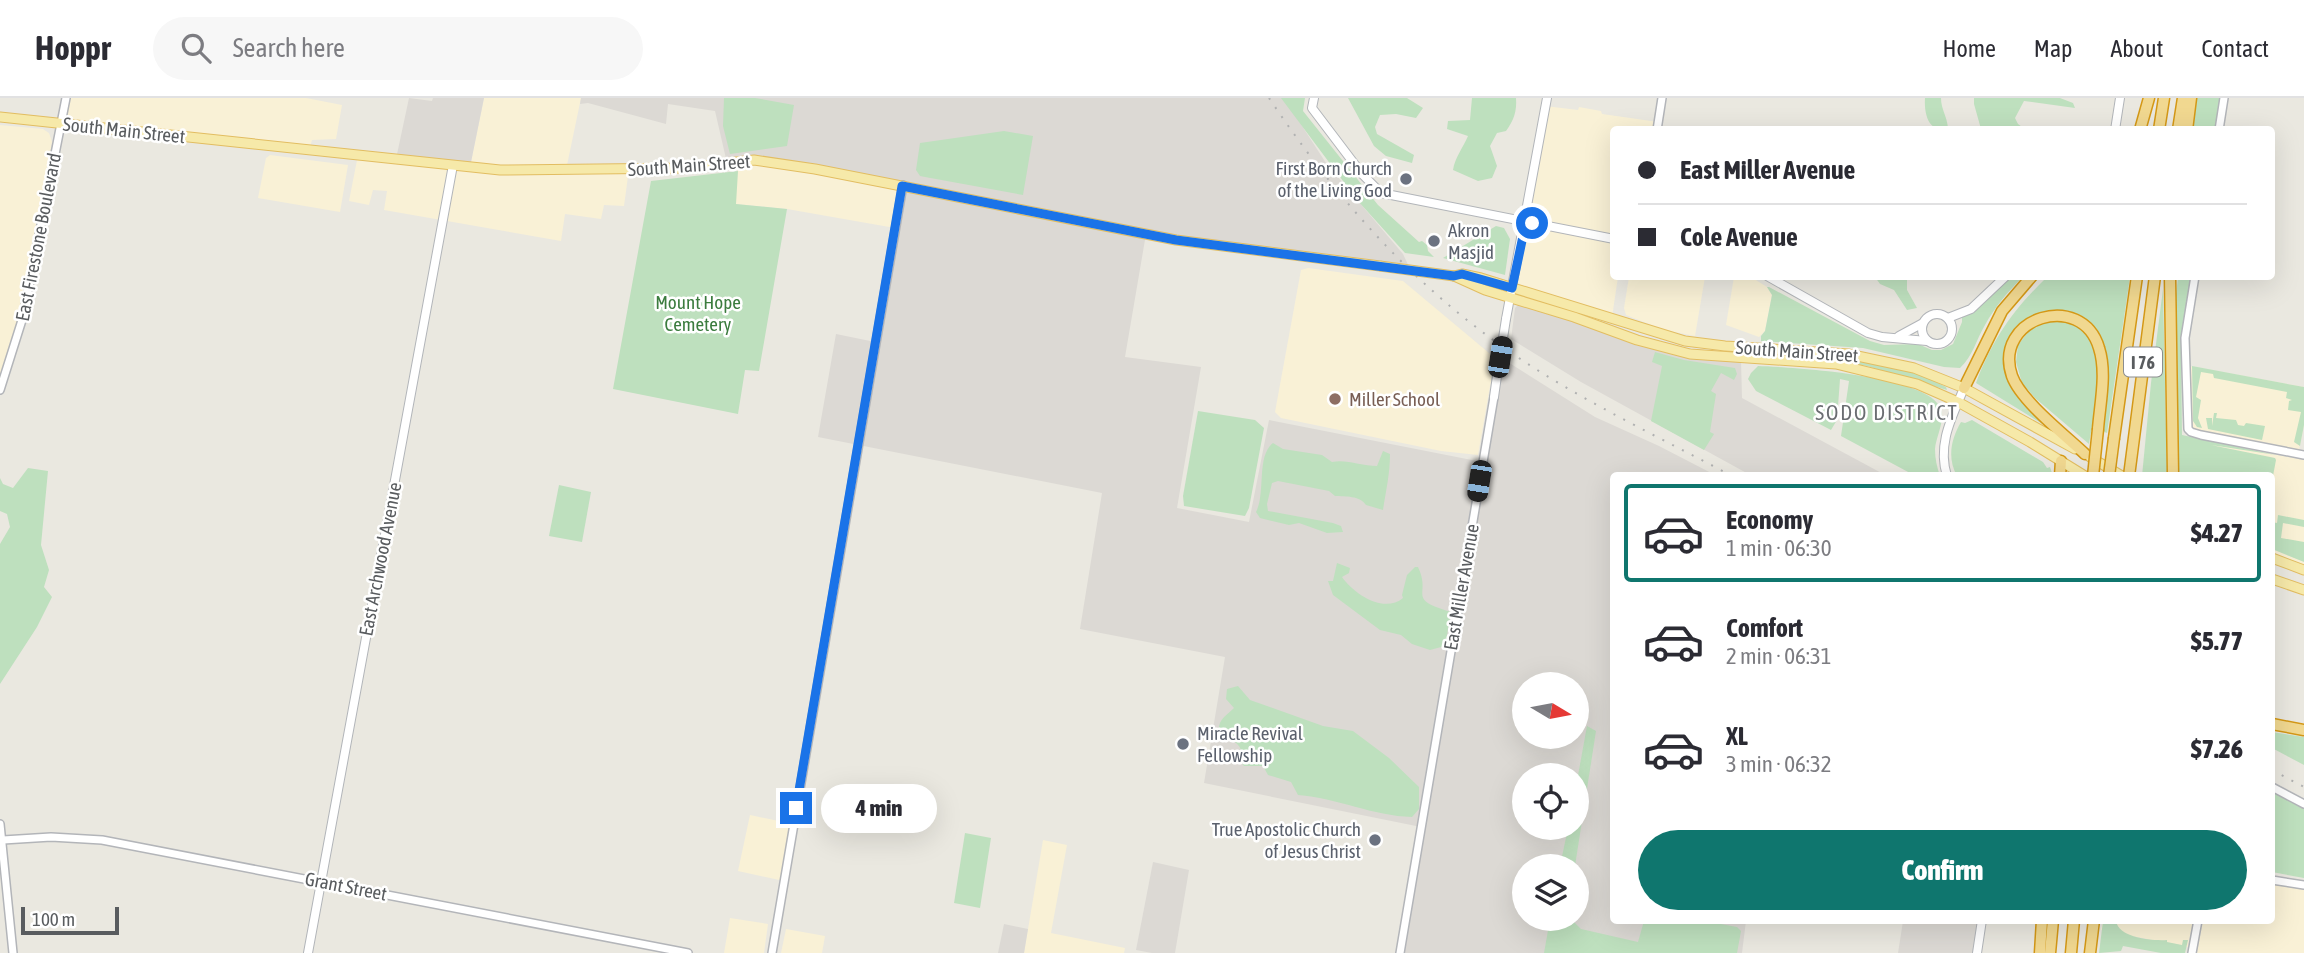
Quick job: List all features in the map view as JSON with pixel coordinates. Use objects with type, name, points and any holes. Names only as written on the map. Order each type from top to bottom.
[{"type":"highway","points":[[2141,126],[2149,98]]},
{"type":"highway","points":[[2160,126],[2164,98]]},
{"type":"highway","points":[[2179,126],[2183,98]]},
{"type":"highway","points":[[2188,126],[2191,98]]},
{"type":"highway","points":[[1964,388],[2002,312],[2029,280]]},
{"type":"highway","name":"I 76","points":[[2110,472],[2136,280]]},
{"type":"highway","name":"I 76","points":[[2130,472],[2154,280]]},
{"type":"highway","points":[[2170,280],[2173,472]]},
{"type":"highway","points":[[2085,454],[2029,400],[2012,375],[2012,344],[2021,331],[2033,321],[2048,315],[2070,318],[2084,325],[2095,337],[2100,351],[2102,367],[2093,472]]},
{"type":"highway","points":[[2060,461],[2060,472]]},
{"type":"highway","points":[[2275,725],[2304,730]]},
{"type":"highway","points":[[2040,953],[2048,924]]},
{"type":"highway","points":[[2049,924],[2050,953]]},
{"type":"highway","points":[[2071,953],[2074,924]]},
{"type":"highway","points":[[2090,953],[2094,924]]},
{"type":"main road","points":[[1314,98],[1312,108],[1377,191],[1610,238]]},
{"type":"main road","name":"East Miller Avenue","points":[[1494,397],[1547,98]]},
{"type":"main road","points":[[2116,126],[2120,98]]},
{"type":"main road","name":"South Main Street","points":[[0,117],[500,170],[685,168],[754,160],[1176,240],[1454,276],[1462,274],[1683,353],[1836,364],[1895,377],[1958,402],[2078,472]]},
{"type":"main road","name":"East Archwood Avenue","points":[[308,953],[453,165]]},
{"type":"main road","points":[[1774,280],[1868,333],[1882,337],[1939,344],[1949,339],[1952,329],[1948,318]]},
{"type":"main road","points":[[1896,337],[1935,314],[1948,318],[1971,309],[2002,280]]},
{"type":"main road","name":"South Main Street","points":[[1511,293],[1685,341],[1866,356],[1914,368],[1964,388],[2115,472]]},
{"type":"main road","points":[[1923,323],[1922,332],[1927,341]]},
{"type":"main road","points":[[1946,472],[1943,447],[1949,422],[1964,388]]},
{"type":"main road","points":[[2275,559],[2304,570]]},
{"type":"main road","points":[[2275,580],[2304,590]]},
{"type":"main road","points":[[1977,953],[1981,924]]},
{"type":"street","name":"East Firestone Boulevard","points":[[0,390],[23,317],[66,98]]},
{"type":"street","points":[[1658,126],[1662,98]]},
{"type":"street","points":[[2220,126],[2224,98]]},
{"type":"street","points":[[772,953],[902,186]]},
{"type":"street","points":[[2194,280],[2185,338],[2186,423],[2191,432],[2304,455]]},
{"type":"street","name":"East Miller Avenue","points":[[1400,953],[1494,397]]},
{"type":"street","points":[[2275,789],[2304,804]]},
{"type":"street","points":[[0,824],[13,953]]},
{"type":"street","name":"Grant Street","points":[[3,840],[51,837],[102,840],[688,953]]},
{"type":"street","points":[[2275,881],[2304,886]]},
{"type":"street","points":[[2192,953],[2197,924]]},
{"type":"shaded area","points":[[66,98],[306,98],[342,105],[336,139],[312,140],[309,150],[60,124]]},
{"type":"shaded area","points":[[409,98],[432,101],[433,98],[484,98],[470,167],[396,159]]},
{"type":"shaded area","points":[[484,98],[581,98],[566,170],[629,169],[624,206],[604,205],[601,219],[565,214],[561,241],[384,210],[387,191],[373,190],[369,205],[349,201],[358,155],[470,167]]},
{"type":"shaded area","points":[[581,98],[1284,98],[1326,163],[1403,254],[1411,271],[1146,234],[1125,357],[1201,367],[1177,508],[1249,522],[1269,420],[1482,462],[1500,357],[1595,417],[1709,472],[1610,472],[1610,924],[1746,924],[1742,953],[1400,953],[1421,827],[1204,783],[1225,657],[1080,629],[1102,493],[818,437],[836,334],[875,342],[902,186],[754,160],[727,163],[715,111],[668,104],[666,124],[588,103],[580,104]]},
{"type":"shaded area","points":[[1545,106],[1578,110],[1579,107],[1601,111],[1602,114],[1658,122],[1657,126],[1610,126],[1610,238],[1526,222]]},
{"type":"shaded area","points":[[0,125],[43,129],[49,133],[52,142],[20,312],[0,379]]},
{"type":"shaded area","points":[[270,155],[348,165],[340,212],[258,198],[266,158]]},
{"type":"shaded area","points":[[738,162],[903,185],[895,228],[787,209],[735,204]]},
{"type":"shaded area","points":[[1527,225],[1610,240],[1610,280],[1618,280],[1612,317],[1513,287]]},
{"type":"shaded area","points":[[1308,268],[1403,281],[1495,358],[1478,455],[1441,451],[1281,418],[1275,412],[1301,270]]},
{"type":"shaded area","points":[[1629,280],[1704,280],[1695,336],[1664,330],[1626,315],[1624,308]]},
{"type":"shaded area","points":[[1734,280],[1756,280],[1767,287],[1772,295],[1765,331],[1759,337],[1726,325]]},
{"type":"shaded area","points":[[1519,304],[1636,341],[1741,360],[1742,398],[1880,472],[1745,472],[1581,382],[1511,339],[1515,308]]},
{"type":"shaded area","points":[[2189,366],[2304,387],[2304,425],[2299,450],[2194,429]]},
{"type":"shaded area","points":[[2179,437],[2304,460],[2304,565],[2275,553],[2275,472],[2179,472]]},
{"type":"shaded area","points":[[750,815],[793,824],[784,881],[738,871]]},
{"type":"shaded area","points":[[1043,840],[1067,845],[1051,933],[1125,948],[1124,953],[1024,953]]},
{"type":"shaded area","points":[[1153,862],[1189,870],[1175,953],[1136,950]]},
{"type":"shaded area","points":[[2275,885],[2304,890],[2304,953],[2197,953],[2202,924],[2275,924]]},
{"type":"shaded area","points":[[730,918],[768,924],[764,953],[724,953]]},
{"type":"shaded area","points":[[1004,924],[1028,929],[1024,953],[998,953]]},
{"type":"shaded area","points":[[1903,924],[1980,924],[1975,953],[1898,953]]},
{"type":"shaded area","points":[[2102,924],[2192,924],[2188,947],[2101,930]]},
{"type":"shaded area","points":[[786,929],[825,936],[822,953],[781,953]]},
{"type":"green space","points":[[724,98],[755,98],[794,105],[787,146],[730,154],[723,126]]},
{"type":"green space","points":[[1281,98],[1305,98],[1303,111],[1378,205],[1419,242],[1427,245],[1428,251],[1434,257],[1405,253],[1358,201]]},
{"type":"green space","points":[[1348,98],[1407,98],[1423,108],[1416,118],[1396,114],[1380,115],[1375,127],[1377,134],[1414,155],[1412,163],[1386,156],[1374,146]]},
{"type":"green space","points":[[1472,98],[1516,98],[1511,123],[1506,131],[1497,133],[1490,146],[1497,166],[1492,178],[1478,181],[1453,170],[1468,136],[1447,129],[1448,121],[1470,120]]},
{"type":"green space","points":[[1925,98],[1941,98],[1948,126],[1933,126],[1925,110]]},
{"type":"green space","points":[[1974,98],[2060,98],[2073,103],[2075,108],[2024,101],[2015,118],[2021,126],[1980,126]]},
{"type":"green space","points":[[2197,98],[2220,98],[2215,126],[2192,126]]},
{"type":"green space","points":[[1004,131],[1033,136],[1023,195],[920,176],[916,170],[920,143]]},
{"type":"green space","name":"Mount Hope Cemetery","points":[[738,171],[736,204],[787,209],[759,371],[745,370],[738,414],[613,389],[651,181]]},
{"type":"green space","points":[[1496,226],[1504,228],[1510,239],[1505,275],[1443,258]]},
{"type":"green space","points":[[1877,280],[1907,280],[1907,290],[1917,308],[1907,310],[1894,290]]},
{"type":"green space","points":[[2005,280],[2020,280],[1993,312],[1960,368],[1944,367],[1863,348],[1761,341],[1772,295],[1767,287],[1870,341],[1884,345],[1918,344],[1932,350],[1941,350],[1953,344],[1962,315]]},
{"type":"green space","points":[[2044,280],[2130,280],[2107,433],[2102,431],[2107,375],[2104,344],[2097,332],[2076,316],[2049,311],[2037,314],[2025,321],[2016,332],[2010,347],[2006,363],[2046,421],[2044,425],[1976,383],[1989,352],[2024,301]]},
{"type":"green space","points":[[2178,280],[2191,280],[2181,345],[2182,435],[2276,455],[2211,445],[2275,458],[2274,472],[2179,472],[2175,304]]},
{"type":"green space","points":[[2163,289],[2167,472],[2142,472]]},
{"type":"green space","points":[[2057,319],[2071,322],[2086,331],[2094,344],[2098,378],[2089,444],[2035,398],[2022,383],[2016,362],[2018,345],[2032,327]]},
{"type":"green space","points":[[1655,352],[1684,360],[1735,368],[1737,374],[1734,380],[1721,373],[1711,391],[1716,394],[1710,432],[1714,434],[1704,450],[1651,421],[1662,366],[1652,362]]},
{"type":"green space","points":[[1782,353],[1846,358],[1887,365],[1927,378],[1947,390],[1867,366],[1809,357],[1782,356]]},
{"type":"green space","points":[[1758,366],[1856,375],[1910,387],[1929,396],[1942,412],[1935,449],[1939,472],[1908,472],[1841,436],[1849,381],[1840,379],[1837,420],[1831,430],[1756,391],[1748,379]]},
{"type":"green space","points":[[2192,366],[2304,387],[2304,425],[2300,446],[2294,442],[2301,412],[2288,410],[2289,401],[2292,400],[2286,398],[2287,392],[2214,378],[2213,374],[2201,372],[2196,397],[2201,400],[2198,418],[2202,428],[2197,427],[2193,421]]},
{"type":"green space","points":[[1198,411],[1255,420],[1264,428],[1249,508],[1245,516],[1184,506],[1183,496]]},
{"type":"green space","points":[[2214,413],[2217,413],[2216,418],[2236,420],[2238,425],[2244,426],[2246,423],[2265,426],[2262,440],[2208,429],[2206,418],[2212,418],[2212,426]]},
{"type":"green space","points":[[1972,420],[2043,462],[2052,472],[1955,472],[1951,455],[1953,442],[1961,422]]},
{"type":"green space","points":[[1273,443],[1283,449],[1322,455],[1332,462],[1343,461],[1371,466],[1377,466],[1383,451],[1390,454],[1383,510],[1366,505],[1356,498],[1335,496],[1329,491],[1278,481],[1272,483],[1268,511],[1333,523],[1341,526],[1343,532],[1327,533],[1299,523],[1289,525],[1260,518],[1256,512],[1263,466],[1268,449]]},
{"type":"green space","points":[[28,468],[48,471],[41,545],[49,570],[44,587],[52,597],[37,627],[0,684],[0,544],[10,527],[7,514],[0,511],[0,478],[3,484],[13,488]]},
{"type":"green space","points":[[559,485],[591,492],[582,542],[549,536]]},
{"type":"green space","points":[[2278,515],[2304,520],[2304,527],[2283,523],[2281,538],[2304,542],[2304,562],[2275,550]]},
{"type":"green space","points":[[1337,563],[1350,568],[1349,573],[1342,577],[1354,590],[1370,600],[1387,604],[1403,598],[1407,575],[1418,567],[1424,599],[1451,612],[1445,646],[1430,650],[1412,644],[1401,635],[1380,630],[1333,595],[1328,581],[1333,581]]},
{"type":"green space","points":[[1238,686],[1250,700],[1323,726],[1353,731],[1389,758],[1419,787],[1419,809],[1412,817],[1398,816],[1298,795],[1291,782],[1268,775],[1263,766],[1244,766],[1240,761],[1242,755],[1239,747],[1219,733],[1221,721],[1234,708],[1226,699],[1227,689]]},
{"type":"green space","points":[[1589,727],[1596,731],[1589,776],[1589,763],[1580,763],[1583,749],[1589,749]]},
{"type":"green space","points":[[2275,732],[2304,737],[2304,765],[2275,750]]},
{"type":"green space","points":[[2275,794],[2304,809],[2304,878],[2275,873]]},
{"type":"green space","points":[[965,833],[991,838],[980,908],[954,903]]},
{"type":"green space","points":[[1565,840],[1579,840],[1577,854],[1563,854]]},
{"type":"green space","points":[[1643,924],[1721,924],[1737,927],[1741,931],[1737,953],[1544,953],[1548,931],[1589,931],[1638,942]]},
{"type":"green space","points":[[2103,924],[2117,924],[2130,935],[2153,940],[2167,940],[2182,945],[2183,940],[2188,940],[2185,953],[2161,953],[2123,946],[2121,951],[2099,953]]},
{"type":"railway","points":[[1269,98],[1349,205],[1409,269],[1476,327],[1566,387],[1724,472]]},
{"type":"railway","points":[[2275,772],[2304,787]]},
{"type":"place","name":"First Born Church of the Living God","points":[[1406,179]]},
{"type":"place","name":"Akron Masjid","points":[[1434,241]]},
{"type":"place","name":"Miller School","points":[[1335,399]]},
{"type":"place","name":"Miracle Revival Fellowship","points":[[1183,744]]},
{"type":"place","name":"True Apostolic Church of Jesus Christ","points":[[1375,840]]},
{"type":"district","name":"SODO DISTRICT","points":[[1887,412]]},
{"type":"route","points":[[796,808],[902,186],[1176,240],[1454,276],[1462,274],[1512,288],[1526,222],[1532,223]]}]
